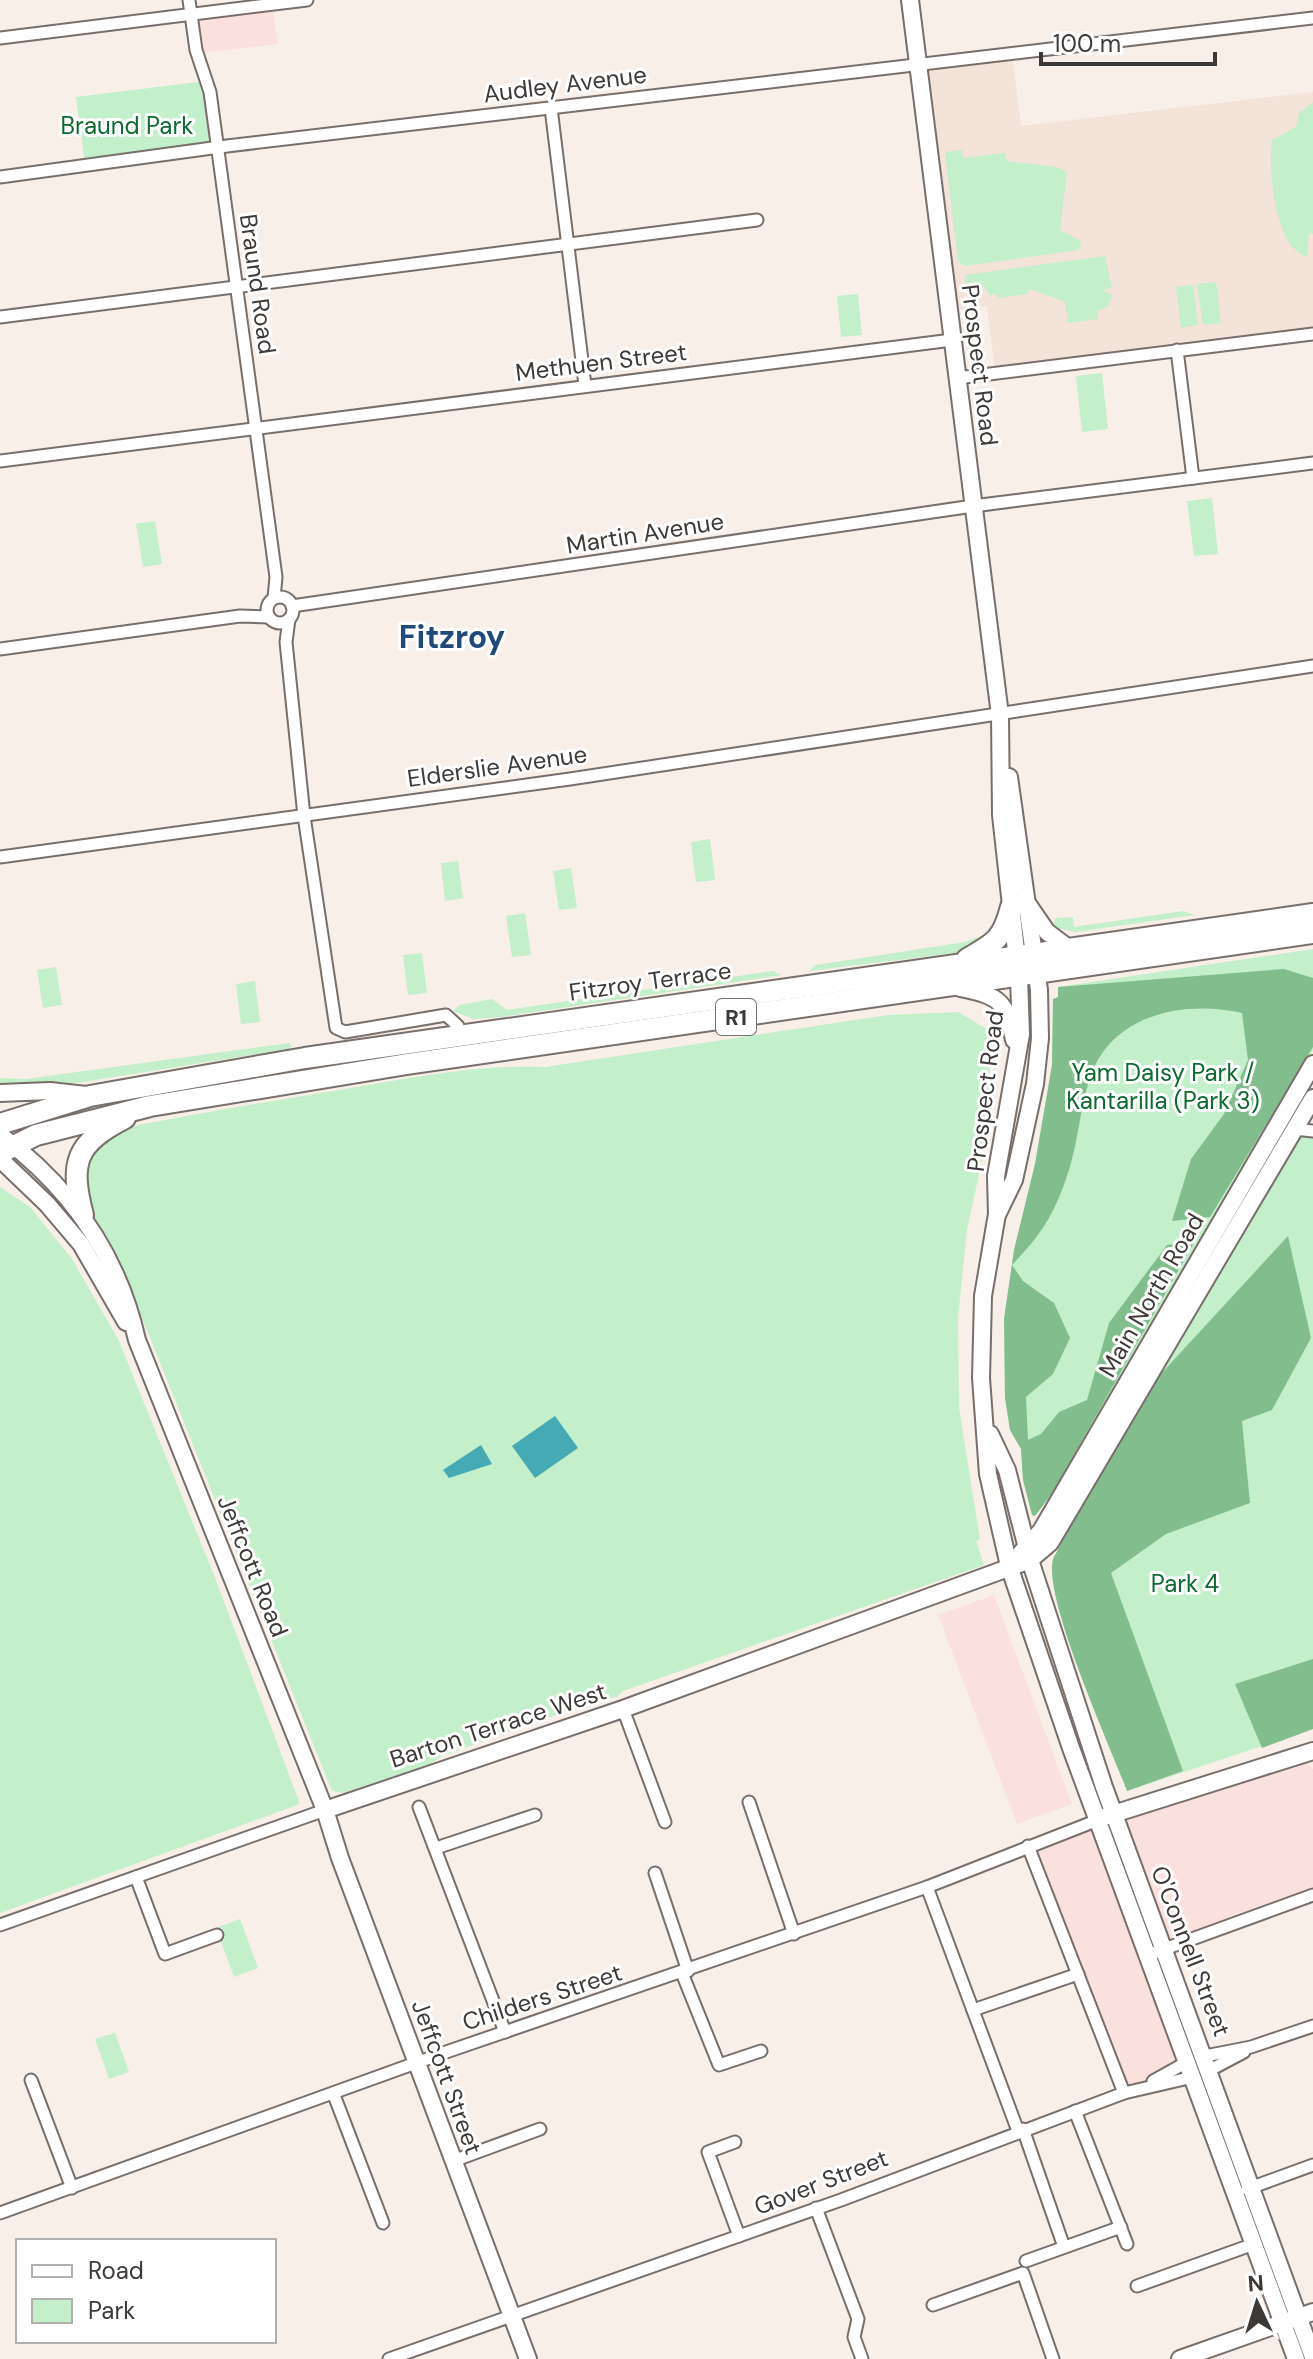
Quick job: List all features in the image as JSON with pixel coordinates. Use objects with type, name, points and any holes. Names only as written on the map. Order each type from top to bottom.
[{"type":"highway","points":[[957,965],[1000,938],[1018,904]]},
{"type":"highway","name":"Fitzroy Terrace","points":[[4,1148],[91,1118],[150,1106],[818,1003],[1028,976],[1313,914]]},
{"type":"highway","name":"Fitzroy Terrace","points":[[0,1124],[90,1096],[305,1058],[575,1018],[1067,947],[1313,933]]},
{"type":"highway","points":[[795,987],[818,1003]]},
{"type":"highway","points":[[575,1018],[612,1022],[696,1010],[703,1022]]},
{"type":"highway","points":[[459,1035],[472,1043],[512,1038],[543,1045]]},
{"type":"highway","points":[[305,1058],[316,1068],[367,1060],[407,1064]]},
{"type":"highway","points":[[83,1215],[75,1180],[78,1161],[87,1142],[98,1132],[150,1106]]},
{"type":"main road","name":"Prospect Road","points":[[910,0],[1000,715],[1001,815],[1040,1038],[1035,1084],[1014,1180],[997,1214]]},
{"type":"main road","points":[[1018,904],[1067,947]]},
{"type":"main road","name":"Prospect Road","points":[[1009,1566],[988,1474],[982,1328],[985,1277],[997,1214],[996,1176],[1018,1061],[1028,976]]},
{"type":"main road","points":[[954,987],[989,993],[999,1000],[1011,1024],[1018,1061]]},
{"type":"main road","name":"Main North Road","points":[[1028,1553],[1313,1064]]},
{"type":"main road","points":[[0,1093],[50,1091],[90,1096]]},
{"type":"main road","name":"Main North Road","points":[[1028,1553],[1050,1543],[1294,1129],[1311,1106]]},
{"type":"main road","name":"Jeffcott Road","points":[[4,1148],[60,1188],[83,1215],[116,1275],[137,1340],[325,1810]]},
{"type":"main road","name":"Jeffcott Road","points":[[4,1148],[81,1244],[137,1340]]},
{"type":"main road","name":"Prospect Road","points":[[985,1426],[1007,1470],[1028,1553]]},
{"type":"main road","points":[[1009,1566],[1028,1553]]},
{"type":"main road","name":"O'Connell Street","points":[[1028,1553],[1106,1816]]},
{"type":"main road","name":"O'Connell Street","points":[[1009,1566],[1157,1952],[1207,2063],[1313,2357]]},
{"type":"main road","name":"Barton Terrace West","points":[[325,1810],[623,1709],[1009,1566]]},
{"type":"main road","points":[[1106,1816],[1245,1776],[1313,1751]]},
{"type":"main road","name":"Jeffcott Street","points":[[325,1810],[528,2359]]},
{"type":"main road","name":"O'Connell Street","points":[[1157,1952],[1190,2069],[1254,2244],[1298,2317],[1296,2359]]},
{"type":"main road","points":[[1190,2069],[1207,2063]]},
{"type":"main road","points":[[1180,2359],[1298,2317]]},
{"type":"street","name":"Braund Road","points":[[189,0],[196,50],[210,92],[281,610]]},
{"type":"street","points":[[0,38],[307,0]]},
{"type":"street","name":"Audley Avenue","points":[[0,177],[217,148],[1313,18]]},
{"type":"street","points":[[551,108],[585,385]]},
{"type":"street","points":[[0,317],[757,220]]},
{"type":"street","points":[[957,378],[1313,334]]},
{"type":"street","name":"Methuen Street","points":[[0,461],[952,340]]},
{"type":"street","points":[[1177,350],[1193,478]]},
{"type":"street","name":"Martin Avenue","points":[[0,649],[323,604],[973,506],[1313,463]]},
{"type":"street","points":[[281,610],[304,816],[336,1028],[345,1032],[446,1015],[458,1026],[459,1035]]},
{"type":"street","name":"Elderslie Avenue","points":[[0,857],[1000,715],[1313,666]]},
{"type":"street","points":[[1294,1129],[1313,1131]]},
{"type":"street","points":[[623,1709],[665,1822]]},
{"type":"street","points":[[749,1802],[794,1934]]},
{"type":"street","points":[[419,1807],[505,2032]]},
{"type":"street","name":"Barton Terrace West","points":[[0,1925],[325,1810]]},
{"type":"street","points":[[436,1848],[535,1815]]},
{"type":"street","name":"Childers Street","points":[[0,2213],[505,2032],[927,1887],[1106,1816]]},
{"type":"street","points":[[1028,1846],[1124,2093]]},
{"type":"street","points":[[655,1873],[685,1972],[719,2065],[761,2051]]},
{"type":"street","points":[[136,1877],[165,1954],[217,1935]]},
{"type":"street","points":[[927,1887],[1064,2247]]},
{"type":"street","points":[[1157,1952],[1313,1895]]},
{"type":"street","points":[[973,2010],[1078,1974]]},
{"type":"street","points":[[1207,2063],[1313,2026]]},
{"type":"street","name":"Gover Street","points":[[389,2359],[739,2236],[1190,2069]]},
{"type":"street","points":[[31,2080],[72,2188]]},
{"type":"street","points":[[334,2095],[383,2223]]},
{"type":"street","points":[[1075,2111],[1127,2244]]},
{"type":"street","points":[[453,2161],[540,2129]]},
{"type":"street","points":[[735,2142],[708,2152],[739,2236]]},
{"type":"street","points":[[1235,2193],[1313,2165]]},
{"type":"street","points":[[816,2208],[858,2319],[854,2337],[862,2359]]},
{"type":"street","points":[[1026,2261],[1121,2227]]},
{"type":"street","points":[[1137,2286],[1254,2244]]},
{"type":"street","points":[[933,2305],[1023,2273],[1053,2359]]},
{"type":"shaded area","points":[[272,4],[278,44],[197,53],[191,14]]},
{"type":"shaded area","points":[[1012,55],[1021,126],[1313,92],[1313,333],[995,370],[987,306],[949,311],[918,66]]},
{"type":"shaded area","points":[[994,1595],[1072,1804],[1017,1824],[938,1615]]},
{"type":"shaded area","points":[[1299,1756],[1313,1769],[1313,1895],[1165,1949],[1114,1813]]},
{"type":"shaded area","points":[[1098,1820],[1193,2077],[1124,2093],[1028,1846]]},
{"type":"green space","name":"Braund Park","points":[[207,81],[217,148],[85,165],[76,97]]},
{"type":"green space","points":[[1313,102],[1313,234],[1309,234],[1307,257],[1287,239],[1280,223],[1271,153],[1272,140],[1296,127],[1299,113]]},
{"type":"green space","points":[[962,150],[963,158],[1005,153],[1007,161],[1056,167],[1067,172],[1060,230],[1082,242],[1078,250],[965,266],[958,261],[945,152]]},
{"type":"green space","points":[[1105,256],[1112,288],[1102,290],[1113,295],[1108,306],[1097,312],[1098,319],[1068,323],[1065,302],[1030,289],[1027,294],[999,298],[995,293],[991,296],[982,285],[966,287],[965,275]]},
{"type":"green space","points":[[1216,282],[1221,323],[1203,325],[1197,284]]},
{"type":"green space","points":[[1193,285],[1198,325],[1181,328],[1176,287]]},
{"type":"green space","points":[[858,294],[862,335],[841,337],[837,296]]},
{"type":"green space","points":[[1102,373],[1108,429],[1082,432],[1076,376]]},
{"type":"green space","points":[[1212,498],[1218,554],[1194,556],[1187,501]]},
{"type":"green space","points":[[155,521],[162,564],[143,567],[136,524]]},
{"type":"green space","points":[[710,839],[715,880],[696,882],[691,842]]},
{"type":"green space","points":[[458,861],[463,898],[445,901],[441,863]]},
{"type":"green space","points":[[571,868],[577,908],[559,910],[553,871]]},
{"type":"green space","points":[[1183,911],[1195,915],[1076,932],[1053,927],[1055,918],[1073,917],[1074,927]]},
{"type":"green space","points":[[525,913],[531,955],[512,957],[506,916]]},
{"type":"green space","points":[[992,932],[963,952],[809,971],[816,965],[965,942]]},
{"type":"green space","name":"Yam Daisy Park / Kantarilla (Park 3)","points":[[1313,949],[1313,1050],[1208,1236],[1053,1492],[1035,1516],[1032,1515],[1023,1480],[1021,1449],[1010,1430],[1005,1398],[1004,1319],[1014,1250],[1035,1164],[1052,1065],[1053,999],[1058,997],[1058,987]]},
{"type":"green space","points":[[422,953],[427,993],[408,995],[403,955]]},
{"type":"green space","points":[[56,967],[62,1005],[43,1008],[37,970]]},
{"type":"green space","points":[[1284,969],[1313,978],[1313,1047],[1210,1217],[1172,1221],[1191,1159],[1224,1114],[1248,1060],[1242,1013],[1197,1009],[1152,1017],[1114,1039],[1100,1056],[1090,1078],[1070,1167],[1056,1205],[1044,1226],[1012,1265],[1023,1281],[1054,1303],[1070,1338],[1053,1374],[1026,1397],[1028,1440],[1041,1434],[1059,1412],[1087,1400],[1109,1323],[1167,1245],[1195,1241],[1053,1492],[1035,1516],[1032,1515],[1023,1480],[1021,1449],[1010,1430],[1005,1398],[1004,1319],[1014,1250],[1035,1164],[1052,1065],[1053,999],[1058,997],[1058,987]]},
{"type":"green space","points":[[773,971],[782,975],[501,1017],[474,1019],[453,1011],[459,1005],[492,999],[507,1010]]},
{"type":"green space","points":[[255,981],[260,1022],[241,1024],[236,984]]},
{"type":"green space","points":[[958,1012],[990,1031],[989,1128],[967,1230],[958,1318],[959,1408],[980,1539],[976,1541],[984,1565],[623,1691],[617,1697],[600,1699],[442,1756],[430,1764],[343,1793],[332,1791],[124,1273],[91,1211],[80,1171],[110,1131],[445,1073],[545,1067],[888,1015]]},
{"type":"green space","points":[[289,1043],[292,1046],[289,1049],[39,1089],[0,1087],[0,1078],[26,1079]]},
{"type":"green space","name":"Park 4","points":[[1297,1132],[1313,1135],[1313,1729],[1127,1791],[1068,1638],[1058,1606],[1053,1559]]},
{"type":"green space","points":[[0,1187],[30,1207],[72,1259],[118,1339],[214,1575],[300,1804],[0,1913]]},
{"type":"green space","points":[[1288,1236],[1311,1338],[1272,1410],[1242,1421],[1250,1503],[1166,1534],[1111,1573],[1183,1771],[1127,1791],[1068,1638],[1058,1606],[1053,1559],[1135,1402]]},
{"type":"green space","points":[[1313,1659],[1313,1729],[1262,1748],[1235,1684]]},
{"type":"green space","points":[[240,1919],[258,1968],[234,1977],[216,1928]]},
{"type":"green space","points":[[115,2033],[129,2072],[109,2079],[95,2039]]},
{"type":"water","points":[[555,1416],[578,1448],[535,1478],[512,1446]]},
{"type":"water","points":[[481,1445],[492,1464],[449,1478],[443,1470]]},
{"type":"district","name":"Fitzroy","points":[[452,637]]}]
